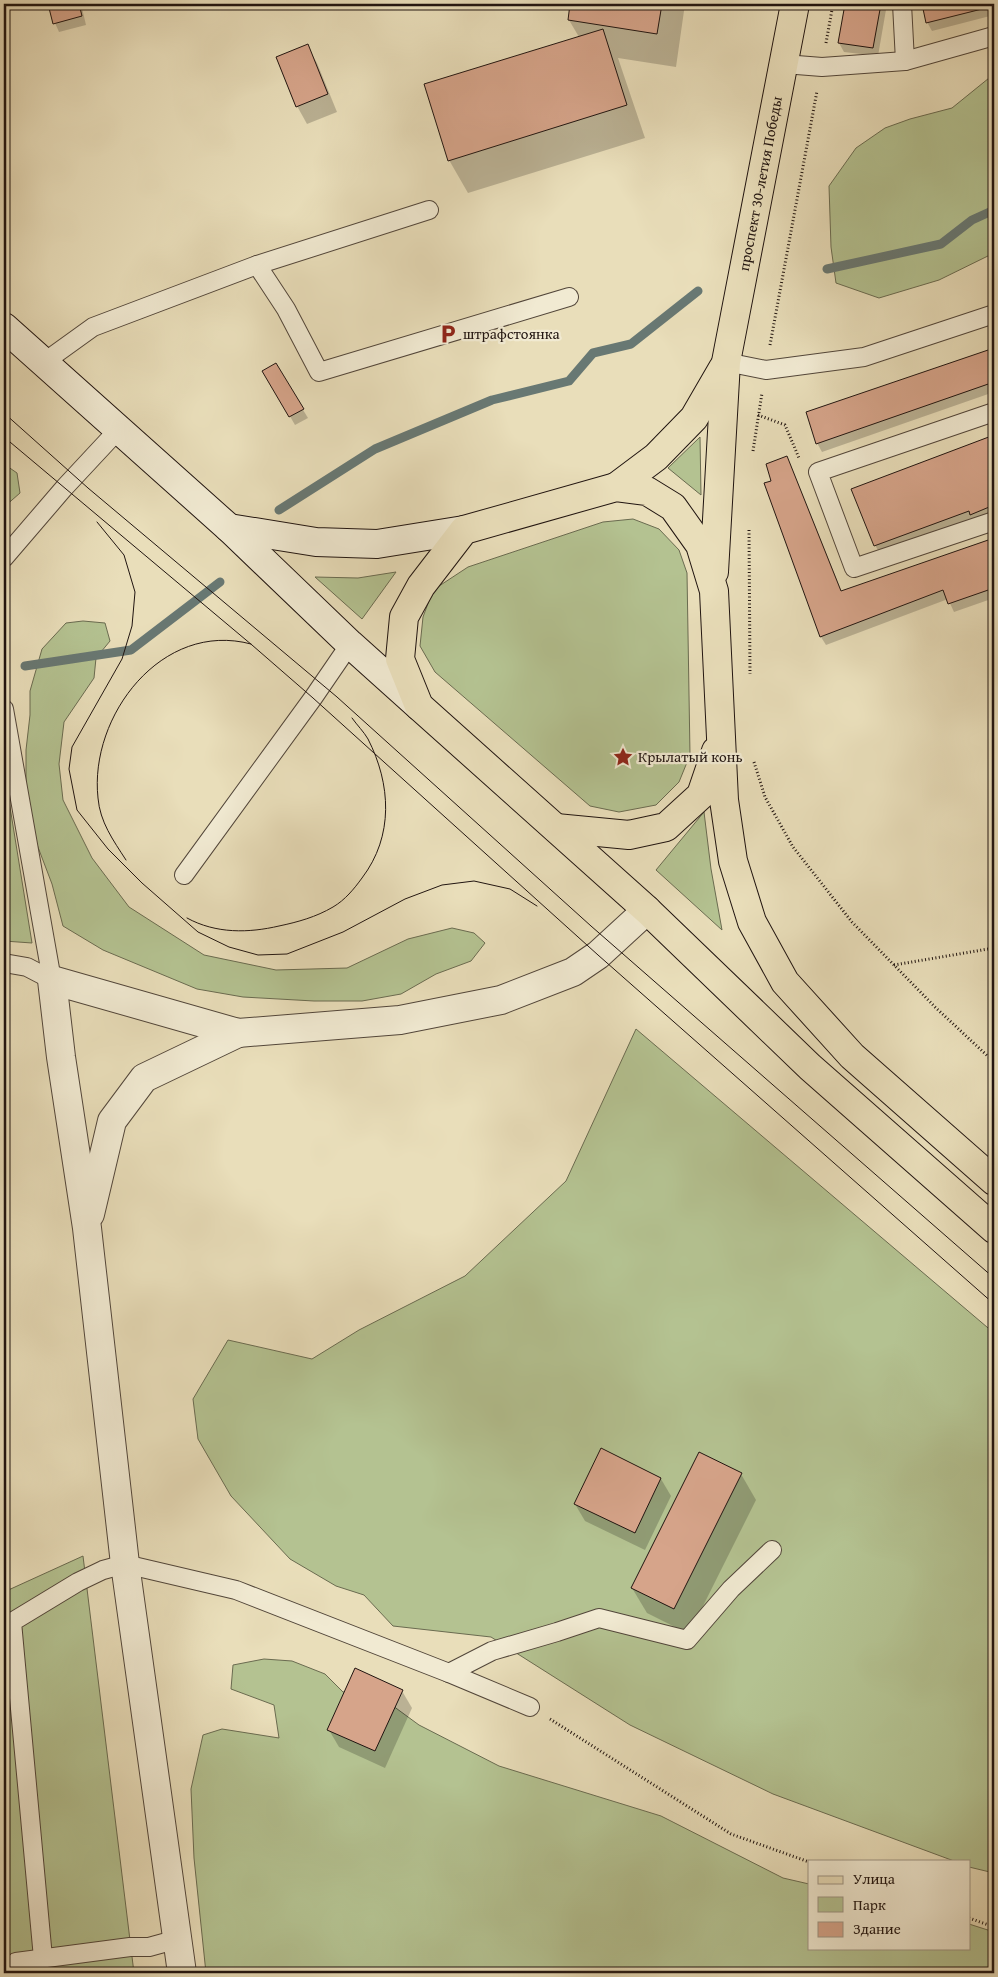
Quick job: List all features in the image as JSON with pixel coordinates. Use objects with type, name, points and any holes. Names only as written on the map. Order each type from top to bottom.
[{"type":"main road","name":"проспект 30-летия Победы","points":[[714,591],[726,362],[795,4]]},
{"type":"main road","name":"проспект 30-летия Победы","points":[[616,487],[656,457],[694,418],[726,362]]},
{"type":"main road","points":[[994,1181],[852,1056],[785,982],[752,922],[733,862],[724,800],[714,591],[700,546],[673,507],[647,491],[616,487],[464,530],[421,586],[404,617],[400,658],[419,706],[647,910],[810,1067],[994,1229]]},
{"type":"main road","points":[[556,828],[630,835],[666,827],[701,795],[720,738]]},
{"type":"street","points":[[4,327],[229,528],[350,644],[419,706]]},
{"type":"street","points":[[229,528],[316,542],[377,544],[464,530]]},
{"type":"street","points":[[182,1973],[125,1564],[87,1228],[52,980],[238,1033],[400,1020],[500,1000],[573,972],[598,956],[647,910]]},
{"type":"street","points":[[87,1228],[112,1121],[144,1078],[238,1033]]},
{"type":"lane","points":[[902,4],[905,61]]},
{"type":"lane","points":[[784,64],[822,67],[905,61],[994,36]]},
{"type":"lane","points":[[43,363],[93,327],[257,264],[429,210]]},
{"type":"lane","points":[[257,264],[286,309],[319,372],[569,296]]},
{"type":"lane","points":[[726,362],[766,370],[864,357],[994,314]]},
{"type":"lane","points":[[994,412],[818,472],[854,568],[994,521]]},
{"type":"lane","points":[[4,558],[64,488],[118,430]]},
{"type":"lane","points":[[184,875],[350,644]]},
{"type":"lane","points":[[4,709],[52,980]]},
{"type":"lane","points":[[4,963],[28,967],[52,980]]},
{"type":"lane","points":[[449,1673],[492,1650],[599,1618],[687,1640],[731,1589],[772,1550]]},
{"type":"lane","points":[[43,1958],[12,1622],[78,1582],[103,1570],[125,1564],[236,1590],[449,1673],[530,1707]]},
{"type":"lane","points":[[16,1962],[130,1948],[149,1948],[178,1939]]},
{"type":"path","points":[[752,454],[833,4]]},
{"type":"path","points":[[758,415],[785,425],[800,460],[818,472]]},
{"type":"path","points":[[748,523],[750,683]]},
{"type":"path","points":[[751,753],[765,798],[792,846],[852,922],[935,1007],[994,1062]]},
{"type":"path","points":[[893,965],[994,948]]},
{"type":"path","points":[[530,1707],[731,1834],[808,1862]]},
{"type":"path","points":[[970,1918],[994,1927]]},
{"type":"green space","points":[[994,74],[994,253],[939,280],[879,298],[836,283],[831,247],[829,186],[856,148],[885,128],[952,108]]},
{"type":"green space","points":[[700,437],[701,495],[668,468]]},
{"type":"green space","points":[[4,464],[17,473],[20,493],[4,507]]},
{"type":"green space","points":[[633,519],[659,529],[679,550],[687,573],[690,755],[679,782],[656,805],[619,812],[590,806],[435,672],[420,646],[423,617],[433,590],[468,567],[603,522]]},
{"type":"green space","points":[[396,572],[362,619],[315,577],[358,578]]},
{"type":"green space","points":[[83,621],[105,623],[110,641],[96,658],[94,678],[64,722],[59,764],[63,800],[92,858],[129,907],[204,955],[276,970],[347,968],[408,939],[452,928],[474,933],[485,943],[471,961],[436,974],[401,994],[362,1001],[314,1001],[243,997],[197,989],[103,950],[63,926],[52,884],[33,834],[26,788],[26,750],[30,715],[30,691],[42,649],[66,623]]},
{"type":"green space","points":[[4,770],[32,943],[4,941]]},
{"type":"green space","points":[[704,812],[711,869],[722,930],[656,870]]},
{"type":"green space","points":[[636,1029],[994,1333],[994,1873],[970,1867],[970,1860],[951,1860],[773,1794],[630,1725],[491,1637],[393,1626],[364,1595],[336,1586],[290,1559],[231,1496],[198,1439],[193,1399],[228,1340],[312,1359],[359,1330],[465,1276],[566,1181]]},
{"type":"green space","points":[[83,1556],[134,1973],[4,1973],[4,1592]]},
{"type":"green space","points":[[264,1659],[292,1661],[325,1674],[343,1692],[374,1692],[419,1725],[499,1766],[661,1816],[783,1878],[808,1884],[808,1950],[970,1950],[970,1924],[994,1932],[994,1973],[206,1973],[194,1858],[191,1789],[203,1735],[222,1729],[279,1738],[274,1705],[231,1689],[233,1665]]},
{"type":"building","points":[[48,4],[79,4],[82,16],[53,24]]},
{"type":"building","points":[[570,4],[662,4],[657,34],[568,20]]},
{"type":"building","points":[[845,4],[881,4],[873,48],[838,43]]},
{"type":"building","points":[[922,4],[994,4],[994,6],[926,23]]},
{"type":"building","points":[[603,29],[627,105],[448,161],[424,84]]},
{"type":"building","points":[[308,44],[328,94],[296,107],[276,57]]},
{"type":"building","points":[[994,348],[994,382],[816,444],[806,412]]},
{"type":"building","points":[[276,363],[304,409],[289,417],[262,371]]},
{"type":"building","points":[[994,435],[994,505],[970,515],[969,511],[874,546],[851,489]]},
{"type":"building","points":[[787,456],[841,591],[994,538],[994,588],[948,604],[943,590],[820,637],[764,483],[771,481],[766,464]]},
{"type":"building","points":[[601,1448],[661,1478],[635,1533],[574,1504]]},
{"type":"building","points":[[699,1452],[742,1473],[674,1609],[631,1588]]},
{"type":"building","points":[[355,1668],[403,1690],[375,1751],[327,1730]]},
{"type":"waterway","points":[[827,269],[941,244],[972,220],[994,210]]},
{"type":"waterway","points":[[279,510],[375,449],[492,400],[569,381],[593,353],[631,344],[698,291]]},
{"type":"waterway","points":[[25,666],[131,650],[220,582]]},
{"type":"tram line","points":[[4,413],[88,488],[337,697],[591,926],[994,1278]]},
{"type":"tram line","points":[[4,437],[313,698],[598,955],[994,1304]]},
{"type":"tram line","points":[[97,522],[124,555],[135,592],[132,626],[122,659],[72,747],[69,769],[77,810],[108,849],[142,883],[198,932],[229,947],[258,955],[287,954],[343,932],[405,899],[442,885],[474,881],[510,889],[537,906]]},
{"type":"tram line","points":[[126,860],[104,823],[98,798],[98,767],[106,736],[119,707],[138,681],[161,661],[188,646],[219,640],[251,644]]},
{"type":"tram line","points":[[187,918],[209,927],[233,931],[268,928],[300,921],[327,911],[341,901],[356,886],[372,862],[380,845],[386,810],[385,792],[376,756],[365,734],[352,718]]},
{"type":"place","name":"штрафстоянка","points":[[448,334]]},
{"type":"place","name":"Крылатый конь","points":[[623,757]]}]
